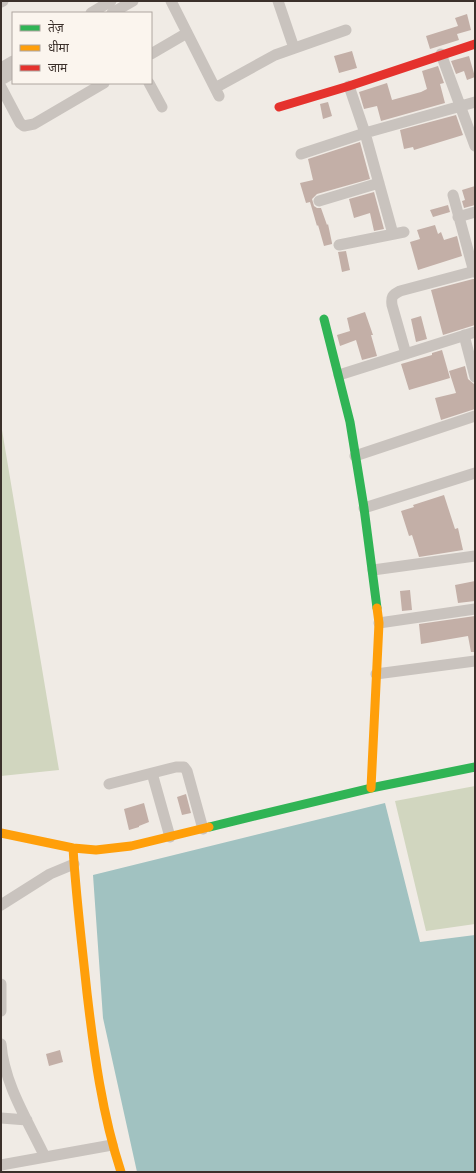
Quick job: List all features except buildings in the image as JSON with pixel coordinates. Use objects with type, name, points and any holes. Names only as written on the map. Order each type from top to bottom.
[{"type":"street","points":[[94,12],[111,1]]},
{"type":"street","points":[[114,12],[133,1]]},
{"type":"street","points":[[171,1],[217,92],[260,62],[294,48],[346,30]]},
{"type":"street","points":[[280,2],[294,48]]},
{"type":"street","points":[[152,53],[187,33]]},
{"type":"street","points":[[279,107],[475,44]]},
{"type":"street","points":[[441,54],[475,146]]},
{"type":"street","points":[[1,68],[12,62]]},
{"type":"street","points":[[1,80],[12,74]]},
{"type":"street","points":[[1,87],[20,123],[24,126],[34,124],[102,84]]},
{"type":"street","points":[[150,84],[162,107]]},
{"type":"street","points":[[339,245],[398,233],[379,183],[365,133],[348,86]]},
{"type":"street","points":[[301,154],[365,133],[475,102]]},
{"type":"street","points":[[319,202],[379,183]]},
{"type":"street","points":[[406,354],[392,305],[391,298],[394,294],[400,291],[474,272],[453,195]]},
{"type":"street","points":[[458,217],[475,212]]},
{"type":"street","points":[[324,319],[350,422],[373,570],[379,623],[371,788]]},
{"type":"street","points":[[339,375],[475,332]]},
{"type":"street","points":[[464,335],[475,378]]},
{"type":"street","points":[[355,456],[475,416]]},
{"type":"street","points":[[364,508],[475,473]]},
{"type":"street","points":[[373,570],[475,556]]},
{"type":"street","points":[[379,623],[475,609]]},
{"type":"street","points":[[376,674],[475,661]]},
{"type":"street","points":[[109,784],[176,767],[184,767],[187,770],[203,829]]},
{"type":"street","points":[[1,833],[73,848],[96,850],[131,846],[371,788],[475,767]]},
{"type":"street","points":[[152,773],[170,837]]},
{"type":"street","points":[[73,848],[76,895],[95,1058],[112,1145],[121,1172]]},
{"type":"street","points":[[1,905],[50,874],[74,864]]},
{"type":"street","points":[[1,984],[1,1011]]},
{"type":"street","points":[[1,1044],[5,1067],[11,1086],[45,1157]]},
{"type":"street","points":[[1,1118],[27,1120]]},
{"type":"street","points":[[1,1165],[112,1145]]},
{"type":"green space","points":[[1,424],[59,770],[1,776]]},
{"type":"green space","points":[[475,786],[475,924],[426,931],[395,801]]},
{"type":"water","points":[[385,803],[420,942],[475,935],[475,1172],[137,1172],[103,1018],[93,875]]},
{"type":"traffic: fast","points":[[324,319],[350,422],[364,508],[377,608]]},
{"type":"traffic: fast","points":[[209,827],[371,788],[475,767]]},
{"type":"traffic: slow","points":[[371,788],[379,623],[377,608]]},
{"type":"traffic: slow","points":[[1,833],[73,848],[96,850],[131,846],[209,827]]},
{"type":"traffic: slow","points":[[73,848],[81,939],[96,1061],[104,1106],[114,1150],[121,1172]]},
{"type":"traffic: jam","points":[[279,107],[349,86],[475,44]]}]
